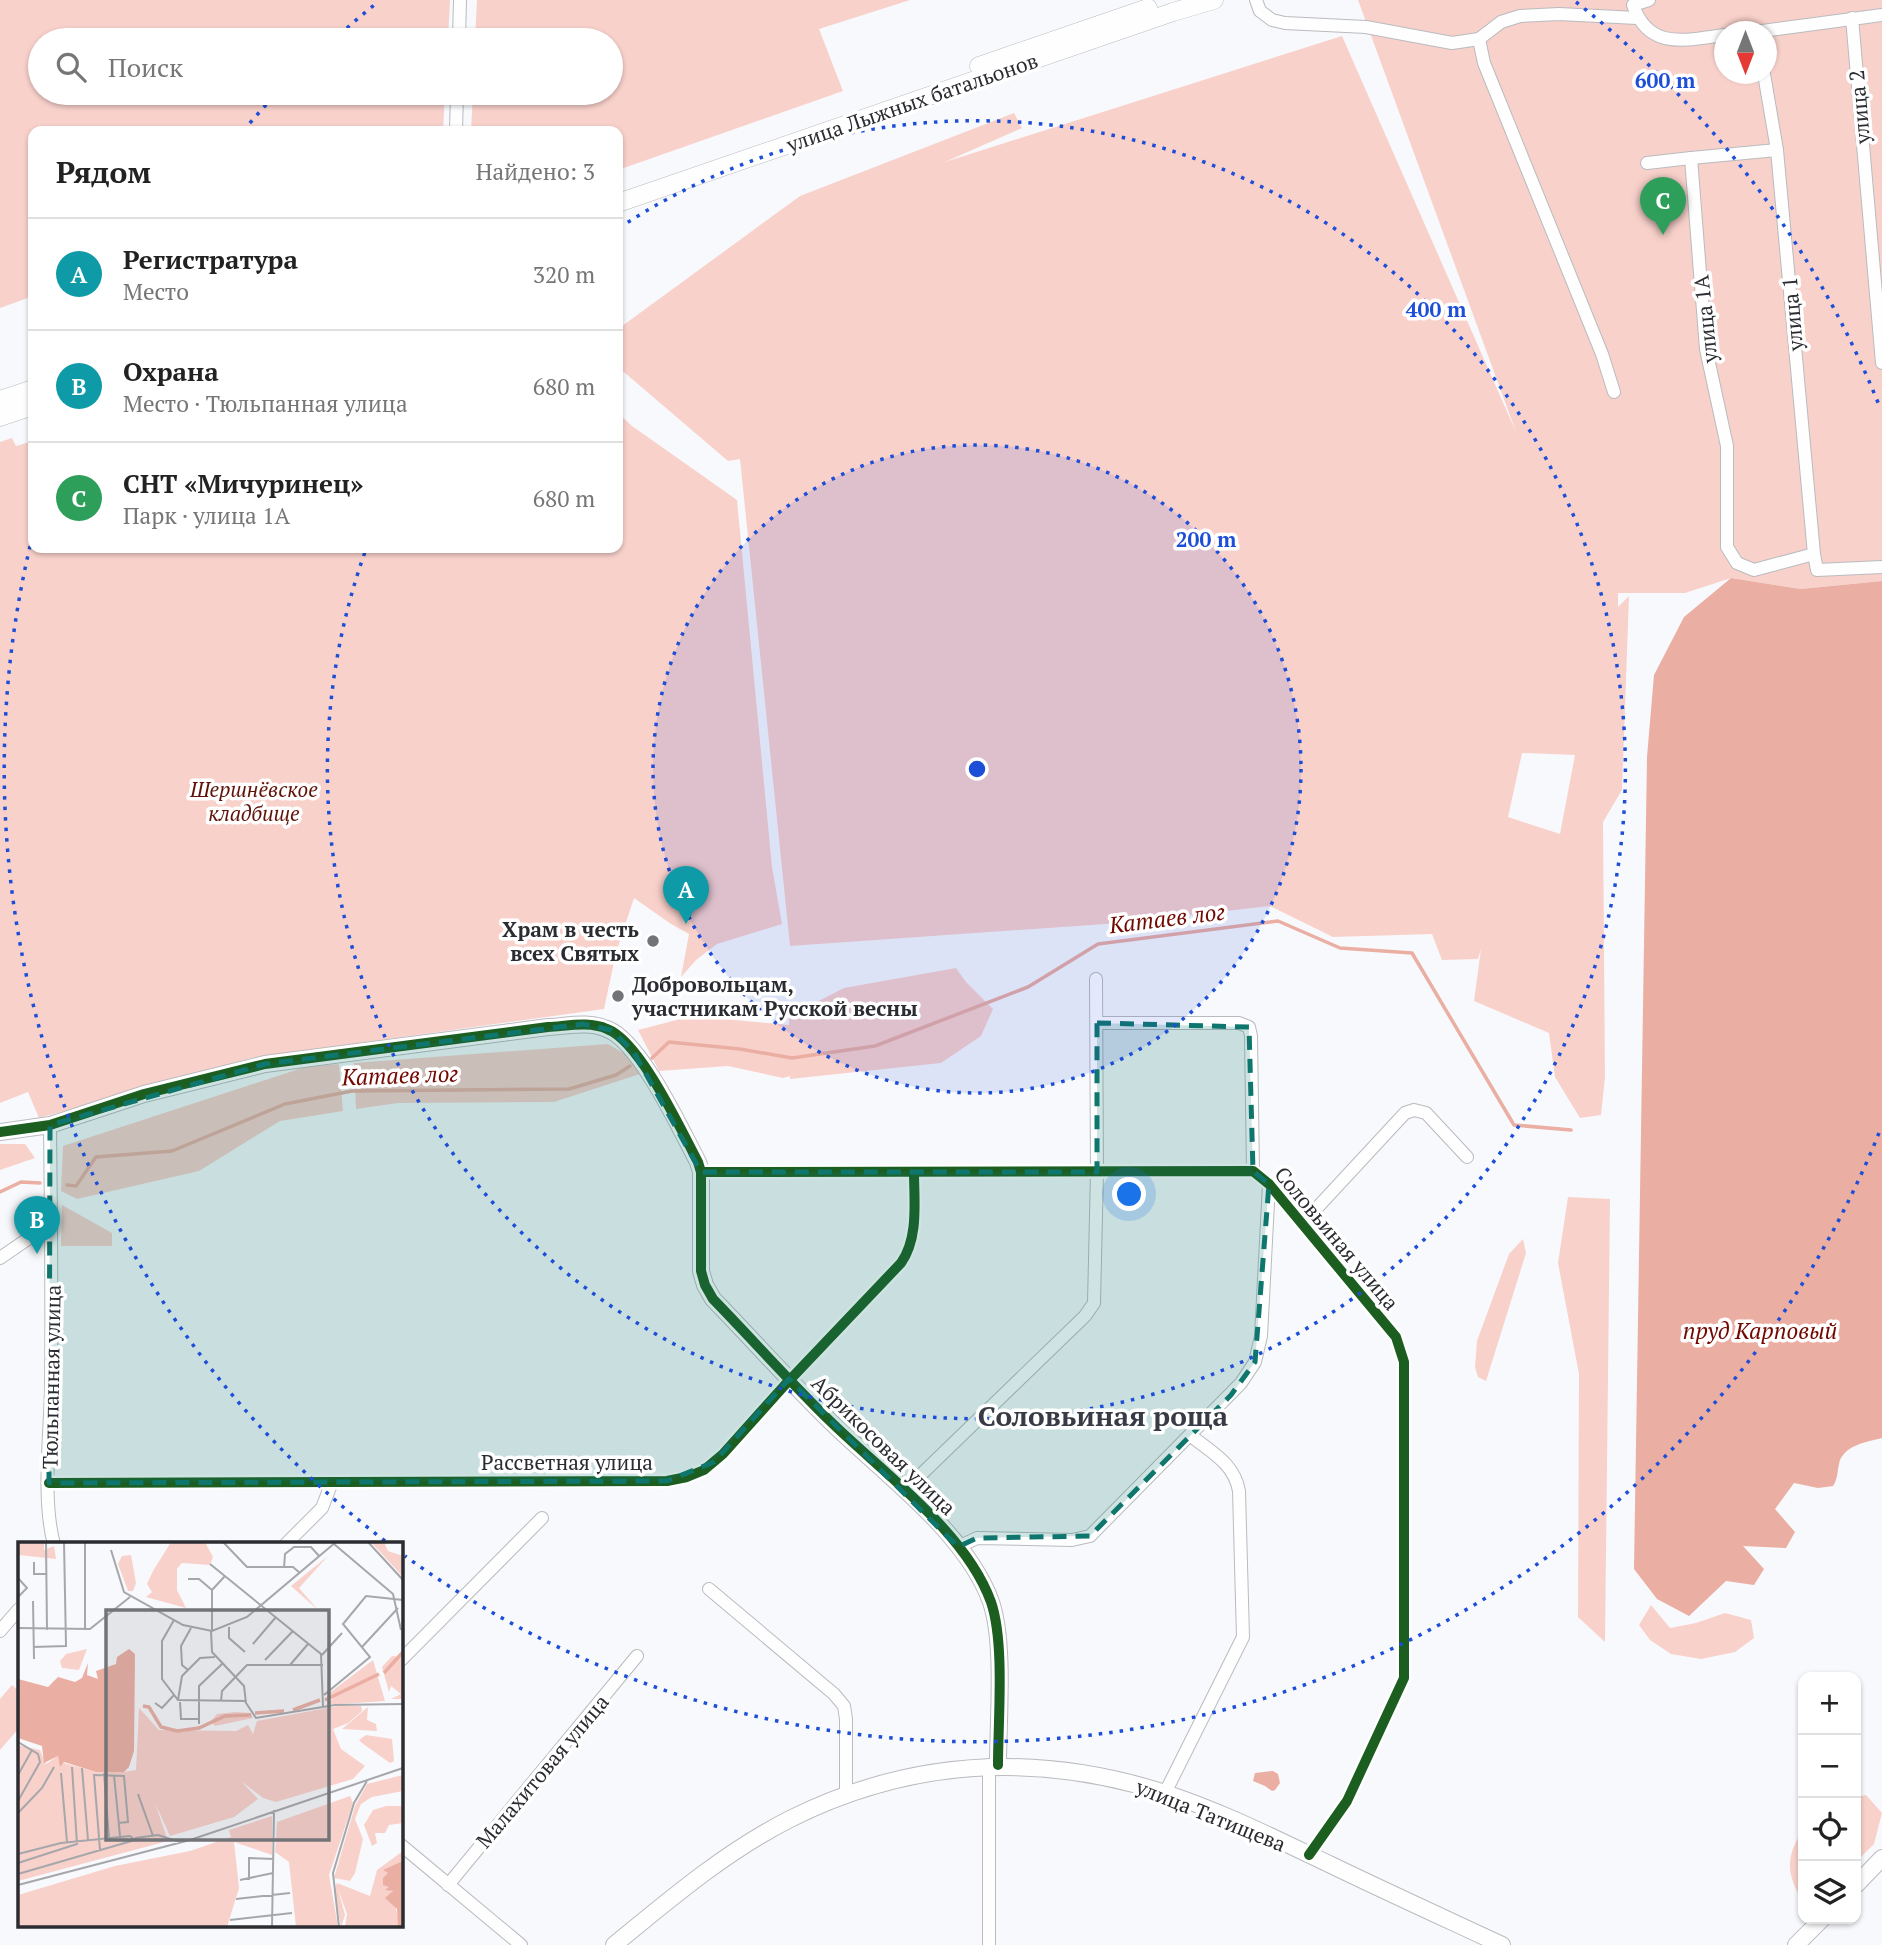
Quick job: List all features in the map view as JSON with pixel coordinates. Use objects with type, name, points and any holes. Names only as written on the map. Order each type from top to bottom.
[{"type":"main road","name":"улица Лыжных батальонов","points":[[623,190],[1175,0]]},
{"type":"main road","name":"улица Лыжных батальонов","points":[[623,201],[1211,1]]},
{"type":"main road","points":[[0,400],[28,391]]},
{"type":"main road","points":[[0,417],[28,408]]},
{"type":"street","points":[[459,28],[460,0]]},
{"type":"street","points":[[1256,0],[1260,11],[1272,20],[1285,23],[1367,27],[1443,43],[1479,39],[1502,22],[1520,16],[1559,14],[1637,18]]},
{"type":"street","points":[[1649,0],[1633,5],[1637,18],[1654,34],[1674,41],[1714,36]]},
{"type":"street","points":[[1777,28],[1882,15]]},
{"type":"street","name":"улица 2","points":[[1852,18],[1882,363]]},
{"type":"street","points":[[1479,39],[1484,63],[1602,354],[1614,392]]},
{"type":"street","name":"улица 1","points":[[1766,84],[1777,150],[1814,554]]},
{"type":"street","points":[[456,126],[457,105]]},
{"type":"street","points":[[1647,163],[1777,150]]},
{"type":"street","name":"улица 1А","points":[[1691,158],[1706,349],[1727,446],[1727,547],[1737,563],[1754,570],[1814,554]]},
{"type":"street","points":[[1814,554],[1817,570],[1882,567]]},
{"type":"street","points":[[904,1491],[1090,1311],[1096,1294],[1096,979]]},
{"type":"street","points":[[1097,1024],[1240,1023],[1249,1027],[1253,1171]]},
{"type":"street","points":[[0,1132],[50,1125],[167,1088],[265,1064],[583,1024],[611,1030],[633,1051],[677,1122],[701,1172]]},
{"type":"street","points":[[1303,1223],[1398,1119],[1411,1111],[1426,1113],[1467,1157]]},
{"type":"street","name":"Тюльпанная улица","points":[[50,1125],[49,1483],[50,1528],[54,1542]]},
{"type":"street","name":"Соловьиная улица","points":[[701,1172],[1253,1171],[1269,1184],[1396,1337],[1401,1349],[1404,1376],[1404,1678],[1347,1801],[1309,1855]]},
{"type":"street","name":"Абрикосовая улица","points":[[701,1172],[701,1271],[713,1298],[789,1380],[958,1547],[986,1589],[998,1639],[993,1765]]},
{"type":"street","name":"Рассветная улица","points":[[49,1483],[667,1481],[687,1477],[704,1469],[723,1454],[906,1256],[914,1208],[914,1172]]},
{"type":"street","points":[[958,1547],[977,1538],[1072,1540],[1090,1536],[1241,1383],[1255,1362],[1261,1336],[1269,1184]]},
{"type":"street","points":[[0,1258],[51,1223]]},
{"type":"street","points":[[1165,1793],[1243,1637],[1237,1479],[1232,1469],[1191,1435]]},
{"type":"street","points":[[288,1542],[322,1508],[332,1482]]},
{"type":"street","points":[[402,1659],[542,1518]]},
{"type":"street","points":[[709,1589],[834,1694],[844,1706],[846,1795]]},
{"type":"street","points":[[0,1631],[18,1610]]},
{"type":"street","name":"Малахитовая улица","points":[[448,1885],[637,1656]]},
{"type":"street","points":[[989,1945],[993,1765]]},
{"type":"street","name":"улица Татищева","points":[[614,1945],[689,1883],[727,1856],[789,1820],[846,1795],[907,1778],[993,1765],[1076,1771],[1165,1793],[1228,1818],[1502,1945]]},
{"type":"street","points":[[402,1846],[521,1945]]},
{"type":"street","points":[[1861,1880],[1882,1858]]},
{"type":"street","points":[[1796,1945],[1817,1924]]},
{"type":"highlighted area","points":[[1097,1023],[1249,1027],[1253,1171],[1269,1184],[1255,1362],[1231,1395],[1090,1536],[977,1538],[958,1547],[789,1379],[714,1462],[667,1481],[49,1483],[50,1125],[265,1064],[583,1024],[611,1030],[633,1051],[701,1172],[1097,1172]]},
{"type":"green space","points":[[0,0],[450,0],[449,28],[28,28],[28,105],[444,105],[443,126],[28,126],[28,298],[0,308]]},
{"type":"green space","points":[[477,0],[910,0],[819,29],[843,91],[623,168],[623,126],[471,126],[472,105],[623,105],[623,28],[476,28]]},
{"type":"green space","points":[[1358,0],[1882,0],[1882,581],[1801,589],[1731,578],[1685,593],[1618,593],[1618,607],[1629,596],[1622,790],[1603,822],[1605,1077],[1601,1115],[1580,1118],[1555,1077],[1549,1033],[1474,1001],[1481,949],[1478,959],[1442,960],[1432,934],[1333,937],[1270,906],[1120,923],[790,946],[740,459],[728,461],[623,371],[623,325],[800,196],[1014,113],[1022,128],[945,162],[1342,36],[1516,432]],"holes":[[[1522,753],[1575,755],[1560,834],[1508,817]]]},
{"type":"green space","name":"Шершнёвское кладбище","points":[[623,418],[737,500],[772,867],[782,924],[717,944],[696,960],[681,977],[689,934],[634,898],[616,953],[604,1009],[251,1058],[39,1118],[28,1092],[0,1103],[0,442],[12,438],[16,446],[28,442],[28,553],[623,553]]},
{"type":"green space","points":[[956,968],[993,1009],[981,1036],[941,1063],[790,1079],[790,1076],[783,1078],[728,1066],[659,1071],[638,1030],[692,1016],[789,1025],[789,1016],[844,988]]},
{"type":"green space","points":[[608,1044],[627,1055],[640,1074],[554,1102],[398,1103],[356,1109],[354,1063]]},
{"type":"green space","points":[[339,1064],[343,1111],[280,1121],[199,1171],[77,1199],[61,1191],[63,1146],[305,1067]]},
{"type":"green space","points":[[0,1144],[25,1144],[35,1158],[0,1170]]},
{"type":"green space","points":[[1568,1197],[1610,1199],[1605,1642],[1578,1617],[1579,1374],[1558,1263]]},
{"type":"green space","points":[[62,1205],[112,1233],[112,1246],[61,1246]]},
{"type":"green space","points":[[1523,1239],[1526,1253],[1486,1381],[1478,1377],[1475,1367],[1477,1341],[1509,1254]]},
{"type":"green space","points":[[1651,1605],[1670,1628],[1725,1613],[1751,1620],[1754,1638],[1735,1652],[1701,1659],[1671,1654],[1650,1640],[1639,1625]]},
{"type":"green space","points":[[12,1685],[18,1690],[18,1729],[0,1750],[0,1699]]},
{"type":"green space","points":[[1866,1795],[1882,1813],[1874,1844],[1861,1857],[1861,1798]]},
{"type":"green space","points":[[1798,1838],[1798,1892],[1790,1866]]},
{"type":"water","name":"пруд Карповый","points":[[1731,578],[1801,589],[1882,581],[1882,1438],[1856,1445],[1845,1452],[1833,1486],[1818,1488],[1794,1483],[1775,1509],[1795,1532],[1786,1548],[1743,1546],[1764,1569],[1754,1585],[1726,1581],[1689,1616],[1657,1599],[1634,1569],[1647,757],[1654,675],[1684,617]]},
{"type":"water","points":[[1273,1771],[1278,1774],[1280,1783],[1275,1790],[1253,1781],[1255,1773]]},
{"type":"waterway","name":"Катаев лог","points":[[652,1058],[669,1042],[740,1049],[792,1058],[875,1046],[1028,987],[1098,944],[1278,921],[1340,948],[1412,953],[1514,1125],[1571,1130]]},
{"type":"waterway","name":"Катаев лог","points":[[67,1185],[76,1186],[96,1157],[172,1151],[285,1104],[352,1091],[569,1089],[616,1075],[630,1066]]},
{"type":"waterway","name":"Катаев лог","points":[[0,1192],[21,1182],[40,1183]]},
{"type":"cycle path","points":[[0,1132],[50,1125],[144,1094],[265,1064],[571,1025],[600,1027],[620,1037],[646,1068],[698,1162],[701,1172],[701,1271],[713,1299],[815,1406],[921,1504],[963,1551],[979,1576],[991,1602],[998,1638],[998,1765]]},
{"type":"cycle path","points":[[701,1172],[1253,1171],[1269,1184],[1396,1337],[1404,1362],[1404,1678],[1347,1801],[1309,1855]]},
{"type":"cycle path","points":[[49,1483],[667,1481],[687,1477],[704,1470],[723,1454],[901,1263],[907,1253],[913,1231],[914,1172]]},
{"type":"place","name":"СНТ «Мичуринец»","points":[[1663,235]]},
{"type":"place","name":"Регистратура","points":[[686,924]]},
{"type":"place","name":"Храм в честь всех Святых","points":[[653,941]]},
{"type":"place","name":"Добровольцам, участникам Русской весны","points":[[618,996]]},
{"type":"place","name":"Охрана","points":[[37,1254]]},
{"type":"district","name":"Соловьиная роща","points":[[1103,1415]]}]
